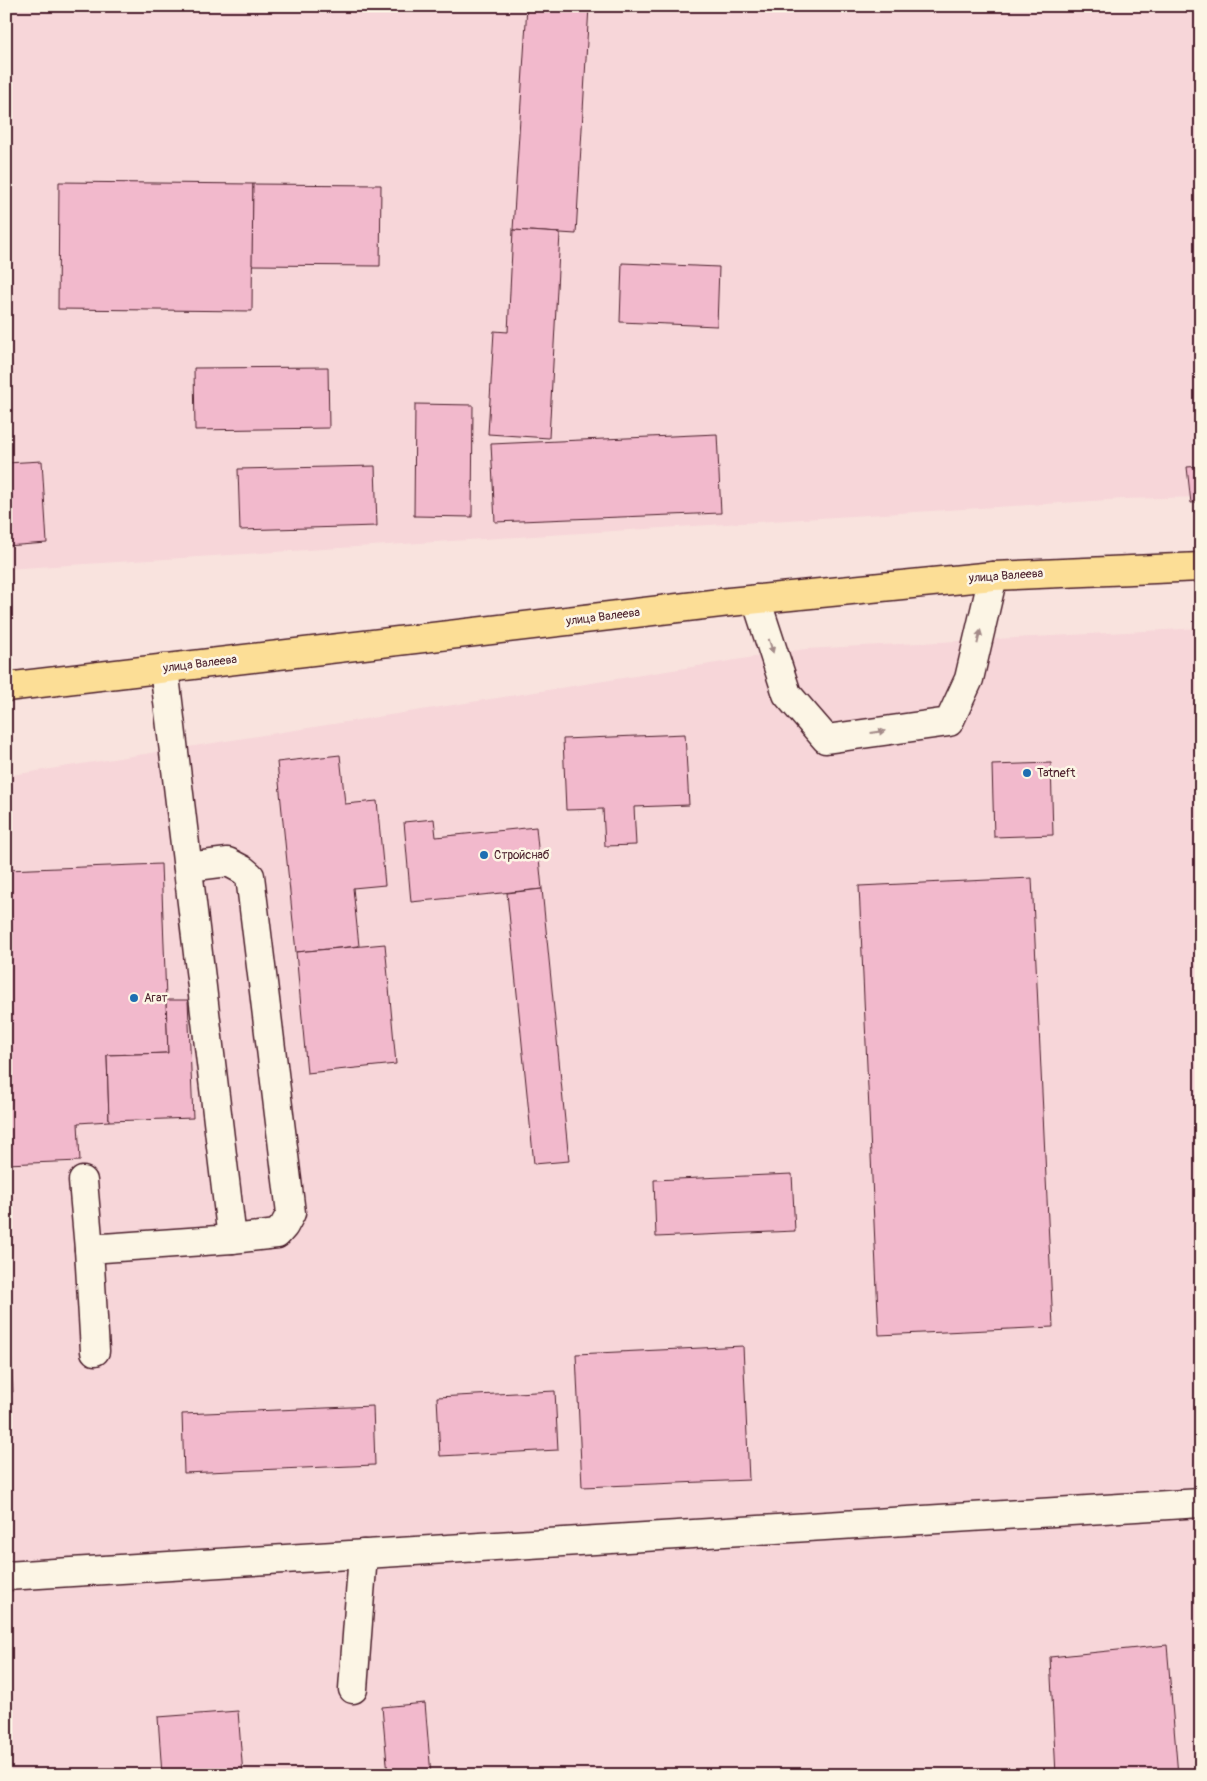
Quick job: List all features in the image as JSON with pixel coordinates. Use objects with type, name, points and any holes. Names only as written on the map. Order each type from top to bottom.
[{"type":"main road","name":"улица Валеева","points":[[6,687],[756,600],[993,576],[1201,567]]},
{"type":"lane","points":[[756,600],[787,694],[826,739],[949,722],[969,679],[993,576]]},
{"type":"lane","points":[[164,668],[232,1239]]},
{"type":"lane","points":[[89,1249],[276,1234],[284,1226],[291,1213],[250,876],[228,862],[188,867]]},
{"type":"lane","points":[[83,1182],[95,1351]]},
{"type":"lane","points":[[6,1576],[1201,1503]]},
{"type":"lane","points":[[353,1689],[363,1554]]},
{"type":"shaded area","points":[[6,6],[1201,6],[1201,497],[1124,499],[6,569]]},
{"type":"shaded area","points":[[1201,628],[1201,1775],[6,1775],[6,776],[805,649]]},
{"type":"building","points":[[527,6],[589,6],[576,234],[513,230]]},
{"type":"building","points":[[59,182],[253,184],[252,311],[58,309]]},
{"type":"building","points":[[253,184],[381,185],[380,266],[252,265]]},
{"type":"building","points":[[513,230],[560,233],[549,438],[488,434],[494,331],[508,332]]},
{"type":"building","points":[[622,263],[719,267],[717,326],[620,322]]},
{"type":"building","points":[[328,367],[329,428],[195,430],[194,368]]},
{"type":"building","points":[[415,404],[473,405],[472,517],[414,516]]},
{"type":"building","points":[[717,434],[721,513],[495,522],[491,444]]},
{"type":"building","points":[[42,461],[47,543],[6,546],[6,463]]},
{"type":"building","points":[[375,466],[377,526],[240,530],[238,469]]},
{"type":"building","points":[[1201,466],[1201,502],[1191,503],[1187,467]]},
{"type":"building","points":[[685,734],[689,805],[634,807],[636,845],[605,846],[603,809],[566,810],[563,739]]},
{"type":"building","points":[[340,755],[345,804],[377,801],[385,885],[353,888],[359,946],[296,952],[277,762]]},
{"type":"building","points":[[1051,763],[1053,835],[994,837],[992,765]]},
{"type":"building","points":[[434,819],[436,837],[536,827],[542,889],[411,902],[404,822]]},
{"type":"building","points":[[161,864],[168,1053],[107,1055],[109,1121],[78,1123],[80,1161],[6,1164],[6,870]]},
{"type":"building","points":[[1032,878],[1053,1327],[879,1335],[859,886]]},
{"type":"building","points":[[542,889],[569,1161],[534,1164],[507,893]]},
{"type":"building","points":[[385,944],[396,1064],[307,1073],[296,952]]},
{"type":"building","points":[[166,1000],[188,1000],[193,1118],[109,1121],[107,1055],[168,1053]]},
{"type":"building","points":[[792,1174],[795,1231],[656,1237],[654,1180]]},
{"type":"building","points":[[6,1233],[13,1392],[6,1392]]},
{"type":"building","points":[[743,1346],[749,1480],[582,1487],[576,1354]]},
{"type":"building","points":[[555,1391],[558,1450],[440,1456],[437,1397]]},
{"type":"building","points":[[373,1406],[375,1465],[184,1473],[182,1414]]},
{"type":"building","points":[[1167,1645],[1178,1775],[1056,1775],[1050,1657]]},
{"type":"building","points":[[425,1703],[431,1775],[388,1775],[382,1707]]},
{"type":"building","points":[[238,1711],[243,1775],[162,1775],[158,1717]]},
{"type":"place","name":"Tatneft","points":[[1027,773]]},
{"type":"place","name":"Стройснаб","points":[[484,855]]},
{"type":"place","name":"Агат","points":[[134,998]]}]
